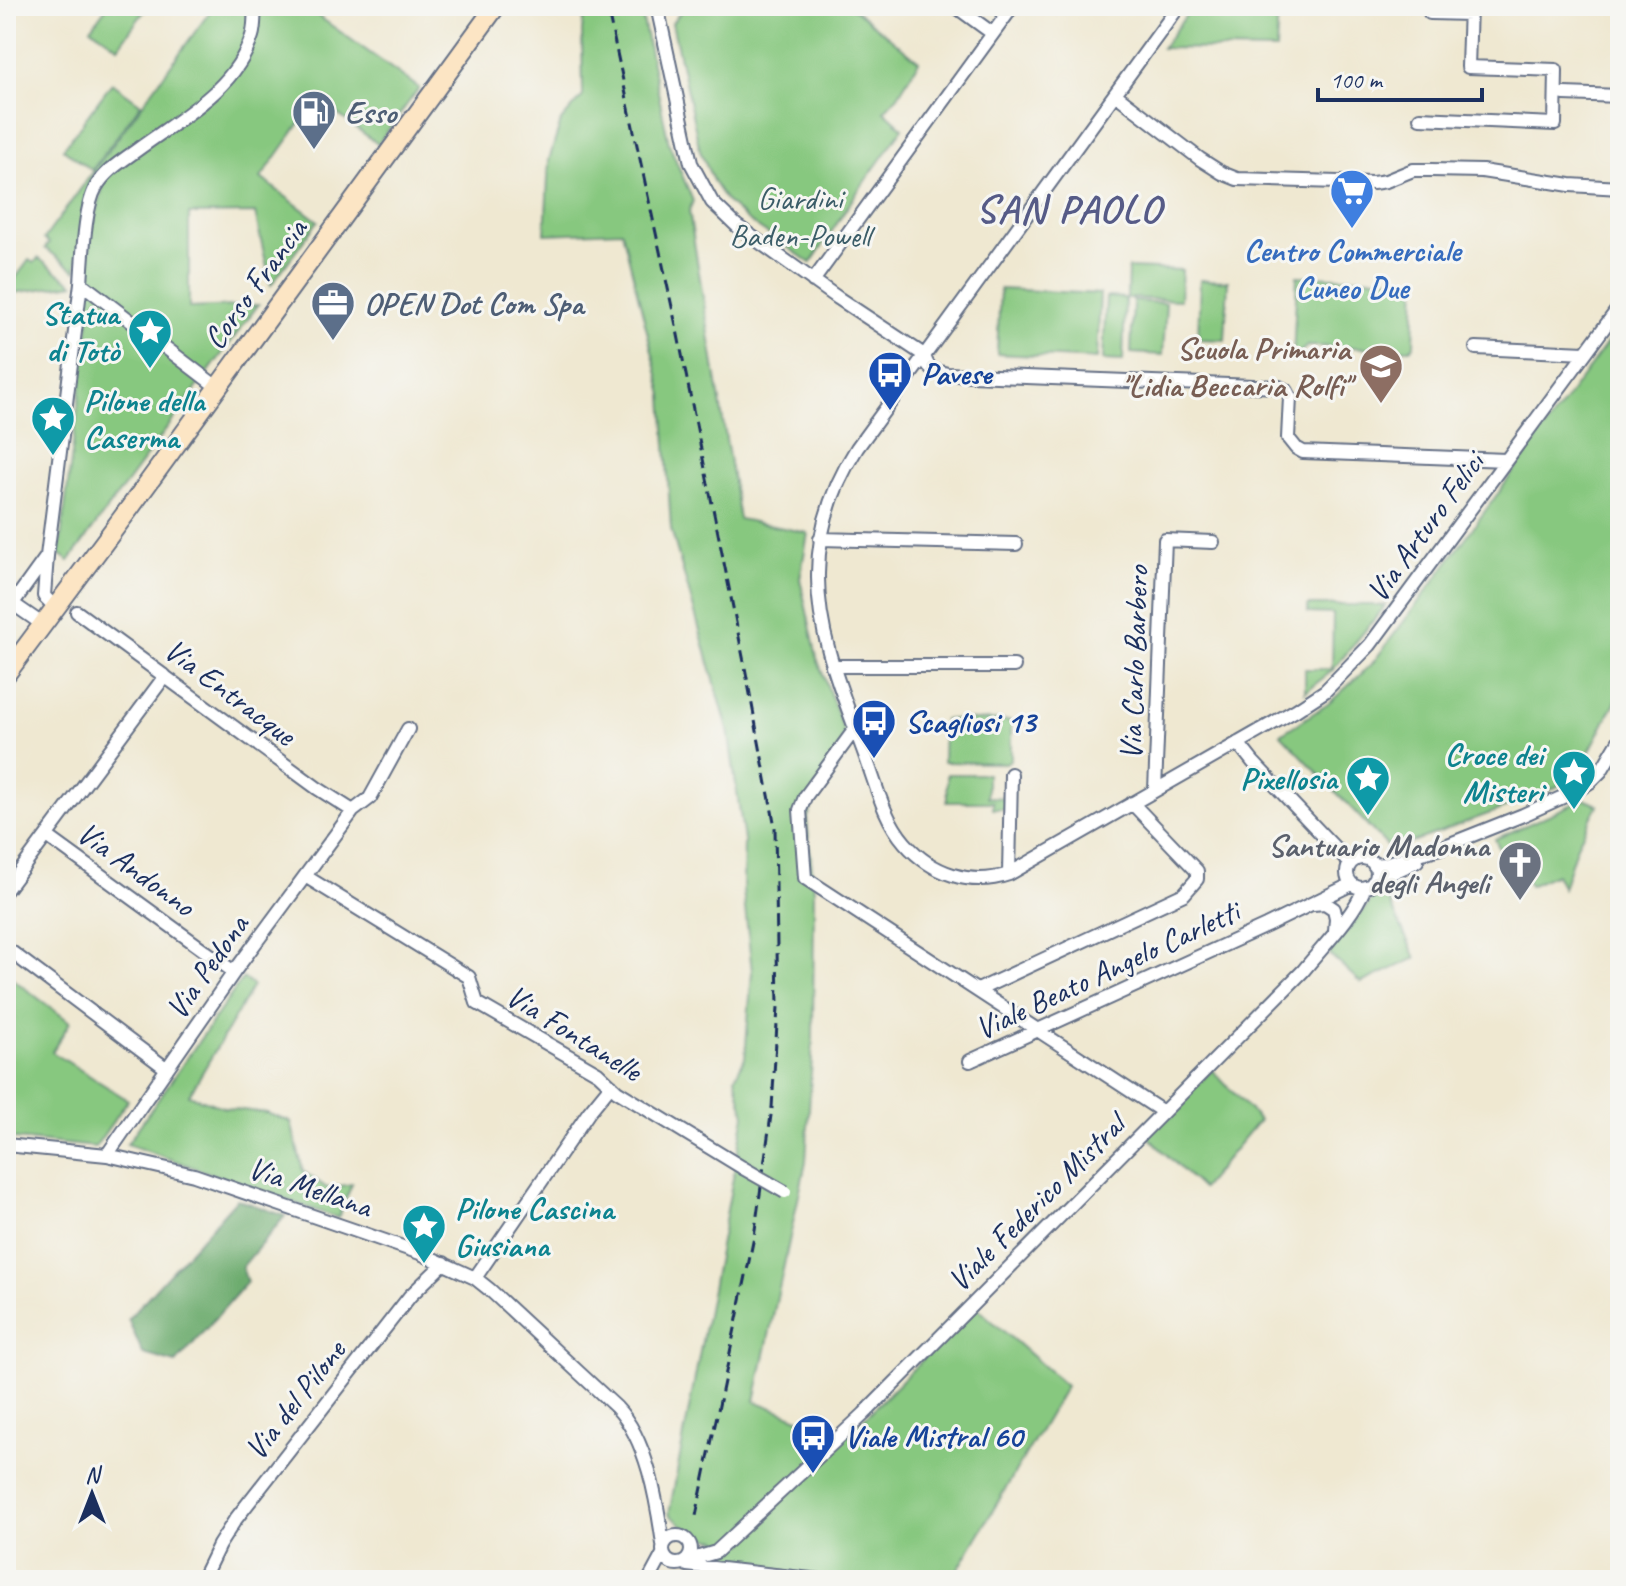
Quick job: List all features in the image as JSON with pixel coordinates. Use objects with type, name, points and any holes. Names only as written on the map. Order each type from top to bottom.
[{"type":"main road","name":"Corso Francia","points":[[6,674],[496,6]]},
{"type":"street","points":[[55,607],[44,596],[47,556],[83,252],[95,188],[108,171],[202,102],[234,72],[253,35],[255,6]]},
{"type":"street","points":[[657,6],[691,163],[712,202],[737,226],[813,281],[924,355],[926,365],[934,370],[947,374],[1279,387],[1287,391],[1290,397],[1288,438],[1303,452],[1506,460]]},
{"type":"street","points":[[955,6],[992,33]]},
{"type":"street","points":[[813,281],[1013,6]]},
{"type":"street","points":[[1011,774],[1009,874],[987,880],[958,876],[940,870],[904,842],[887,815],[832,666],[820,598],[820,539],[835,488],[857,448],[1179,6]]},
{"type":"street","points":[[1420,118],[1555,124],[1556,70],[1468,67],[1470,10],[1430,13]]},
{"type":"street","points":[[1115,94],[1200,159],[1237,179],[1373,183],[1413,170],[1482,171],[1570,185],[1620,188]]},
{"type":"street","points":[[1564,94],[1620,96]]},
{"type":"street","points":[[81,283],[217,387]]},
{"type":"street","name":"Via Arturo Felici","points":[[1009,874],[1325,691],[1370,645],[1620,306]]},
{"type":"street","points":[[1476,348],[1585,353]]},
{"type":"street","points":[[820,539],[1016,544]]},
{"type":"street","name":"Via Carlo Barbero","points":[[1155,790],[1165,540],[1213,542]]},
{"type":"street","points":[[42,624],[10,601],[47,556]]},
{"type":"street","name":"Via Entracque","points":[[77,612],[353,811]]},
{"type":"street","points":[[832,666],[1014,666]]},
{"type":"street","points":[[6,890],[165,676]]},
{"type":"street","name":"Via Pedona","points":[[107,1155],[234,972],[353,811],[370,798],[408,729]]},
{"type":"street","points":[[855,729],[805,797],[800,810],[805,878],[1163,1112]]},
{"type":"street","points":[[1363,884],[1576,791],[1601,771],[1620,739]]},
{"type":"street","points":[[1238,743],[1350,864]]},
{"type":"street","points":[[978,990],[1184,894],[1197,879],[1197,871],[1132,803]]},
{"type":"street","name":"Via Andonno","points":[[47,836],[234,972]]},
{"type":"street","points":[[1374,865],[1440,848]]},
{"type":"street","points":[[1362,858],[1374,865],[1377,874],[1363,884],[1347,876],[1353,860],[1362,858]]},
{"type":"street","name":"Via Fontanelle","points":[[305,876],[469,977],[477,1003],[598,1073],[617,1091],[788,1193]]},
{"type":"street","name":"Viale Beato Angelo Carletti","points":[[970,1061],[1310,904],[1363,884]]},
{"type":"street","name":"Viale Federico Mistral","points":[[673,1557],[716,1552],[864,1414],[1303,971],[1361,897],[1363,884]]},
{"type":"street","points":[[1310,904],[1325,903],[1334,909],[1335,932]]},
{"type":"street","points":[[6,948],[167,1069]]},
{"type":"street","points":[[475,1278],[589,1112],[611,1085]]},
{"type":"street","name":"Via Mellana","points":[[6,1145],[107,1155],[194,1175],[392,1243],[475,1278],[624,1416],[632,1427],[641,1447],[673,1557]]},
{"type":"street","name":"Via del Pilone","points":[[202,1580],[235,1520],[410,1296],[444,1263]]},
{"type":"street","points":[[650,1580],[673,1557],[690,1557],[691,1547],[687,1540],[659,1516]]},
{"type":"street","points":[[673,1557],[670,1537],[680,1536]]},
{"type":"street","points":[[691,1547],[728,1542]]},
{"type":"street","points":[[673,1557],[820,1580]]},
{"type":"green space","points":[[107,6],[148,6],[118,47],[91,28]]},
{"type":"green space","points":[[214,6],[304,6],[419,88],[378,144],[317,99],[261,178],[318,221],[271,285],[255,213],[189,214],[189,308],[258,305],[69,561],[59,554],[91,306],[86,301],[91,235],[103,186],[95,171],[87,196],[76,271],[45,248],[49,243],[44,239]]},
{"type":"green space","points":[[585,6],[640,6],[669,144],[693,201],[689,211],[739,519],[808,533],[800,579],[817,658],[845,734],[807,819],[814,890],[813,1039],[806,1162],[755,1401],[846,1437],[975,1306],[1066,1386],[952,1580],[695,1580],[697,1574],[709,1576],[717,1540],[691,1531],[669,1514],[745,1115],[735,1077],[745,1058],[752,972],[743,890],[744,841],[728,729],[671,529],[663,395],[622,231],[545,234],[549,160],[561,121],[583,96],[582,31]]},
{"type":"green space","name":"Giardini Baden-Powell","points":[[685,6],[850,6],[919,61],[898,96],[884,111],[903,128],[811,263],[747,220],[726,201],[714,183],[700,151],[672,23]]},
{"type":"green space","points":[[1193,6],[1278,6],[1276,50],[1162,48]]},
{"type":"green space","points":[[112,83],[141,104],[92,170],[63,149]]},
{"type":"green space","points":[[38,258],[74,284],[6,294],[29,260],[34,263]]},
{"type":"green space","points":[[1128,268],[1182,270],[1180,300],[1127,298]]},
{"type":"green space","points":[[1297,276],[1416,279],[1414,345],[1410,349],[1308,346],[1301,351],[1300,358],[1293,358]]},
{"type":"green space","points":[[1200,280],[1228,281],[1225,340],[1198,339]]},
{"type":"green space","points":[[1000,289],[1100,294],[1097,359],[997,354]]},
{"type":"green space","points":[[1106,297],[1125,298],[1123,361],[1103,360]]},
{"type":"green space","points":[[1133,301],[1166,303],[1163,355],[1131,353]]},
{"type":"green space","points":[[1620,325],[1620,693],[1576,777],[1542,794],[1391,850],[1281,734],[1328,704],[1371,665]]},
{"type":"green space","points":[[1308,605],[1386,605],[1332,671],[1305,692],[1305,669],[1332,669],[1333,614],[1308,613]]},
{"type":"green space","points":[[944,719],[1011,721],[1011,759],[1006,763],[943,762]]},
{"type":"green space","points":[[947,774],[987,774],[987,797],[1006,798],[1006,809],[993,809],[993,802],[947,802]]},
{"type":"green space","points":[[1584,799],[1598,805],[1577,845],[1563,888],[1556,874],[1529,886],[1525,878],[1515,882],[1495,839]]},
{"type":"green space","points":[[1383,889],[1416,958],[1361,983],[1329,954]]},
{"type":"green space","points":[[6,974],[70,1022],[52,1052],[128,1100],[95,1147],[6,1138]]},
{"type":"green space","points":[[243,978],[253,986],[189,1095],[225,1108],[267,1113],[291,1122],[303,1171],[327,1188],[352,1184],[338,1218],[127,1144]]},
{"type":"green space","points":[[1212,1070],[1259,1120],[1202,1189],[1147,1136]]},
{"type":"green space","points":[[237,1199],[285,1216],[242,1267],[247,1282],[176,1363],[143,1354],[128,1319]]},
{"type":"railway","points":[[609,16],[677,330],[775,827],[778,1007],[772,1108],[754,1237],[695,1521]]},
{"type":"place","name":"Esso","points":[[314,151]]},
{"type":"place","name":"Centro Commerciale Cuneo Due","points":[[1352,230]]},
{"type":"place","name":"OPEN Dot Com Spa","points":[[333,342]]},
{"type":"place","name":"Statua di Totò","points":[[150,370]]},
{"type":"place","name":"Scuola Primaria \"Lidia Beccaria Rolfi\"","points":[[1381,405]]},
{"type":"place","name":"Pavese","points":[[890,412]]},
{"type":"place","name":"Pilone della Caserma","points":[[53,457]]},
{"type":"place","name":"Scagliosi 13","points":[[874,760]]},
{"type":"place","name":"Croce dei Misteri","points":[[1574,811]]},
{"type":"place","name":"Pixellosia","points":[[1368,817]]},
{"type":"place","name":"Santuario Madonna degli Angeli","points":[[1520,902]]},
{"type":"place","name":"Pilone Cascina Giusiana","points":[[424,1265]]},
{"type":"place","name":"Viale Mistral 60","points":[[813,1475]]},
{"type":"district","name":"SAN PAOLO","points":[[1069,209]]}]
